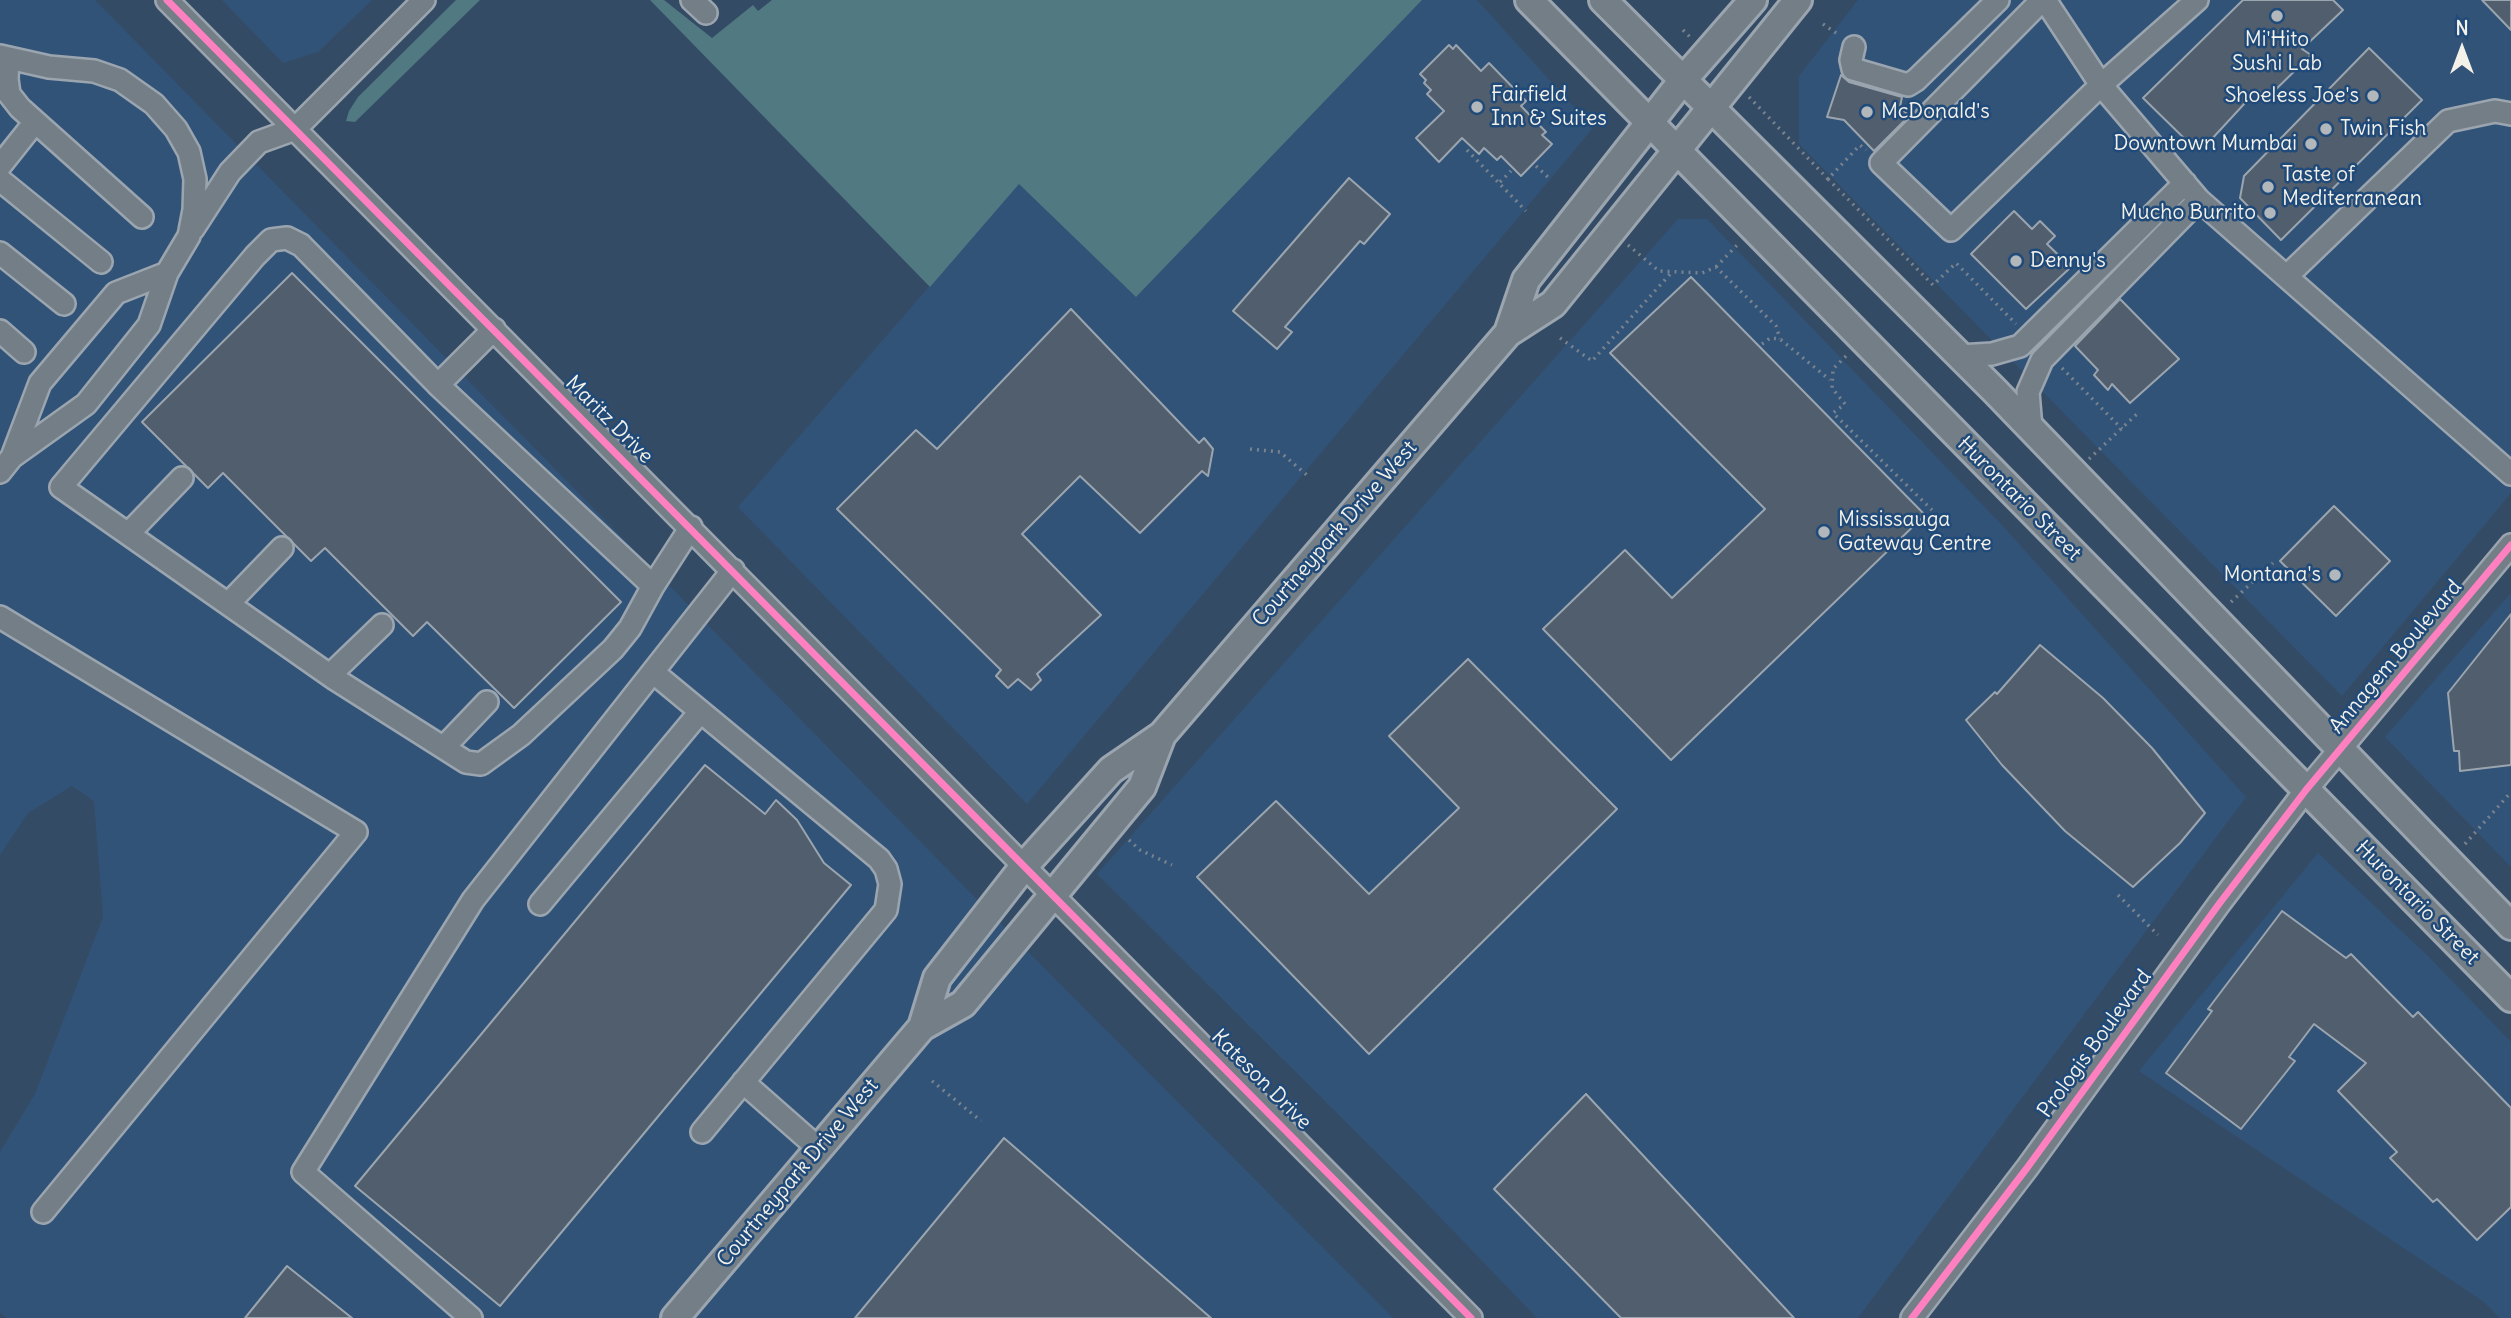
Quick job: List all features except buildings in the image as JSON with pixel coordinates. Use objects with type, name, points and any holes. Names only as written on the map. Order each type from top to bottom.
[{"type":"main road","name":"Hurontario Street","points":[[1529,0],[2511,998]]},
{"type":"main road","points":[[1603,0],[2031,428],[2511,926]]},
{"type":"main road","name":"Courtneypark Drive West","points":[[1508,333],[1526,280],[1648,123],[1753,0]]},
{"type":"main road","name":"Courtneypark Drive West","points":[[922,1027],[937,978],[1025,866],[1111,770],[1162,735],[1508,333],[1553,304],[1798,0]]},
{"type":"main road","name":"Courtneypark Drive West","points":[[675,1318],[922,1027],[964,1004],[1142,787],[1162,735]]},
{"type":"street","name":"Maritz Drive","points":[[167,0],[1025,866]]},
{"type":"street","points":[[4,459],[86,404],[149,325],[167,273],[230,172],[259,142],[295,129],[424,0]]},
{"type":"street","points":[[1854,47],[1851,60],[1853,69],[1908,85],[1998,0]]},
{"type":"street","points":[[2197,0],[2102,85],[1951,230],[1881,163],[2043,0],[2102,85],[2199,200],[2511,474]]},
{"type":"street","points":[[142,217],[20,108],[9,93],[4,58],[94,71],[120,80],[154,104],[176,129],[189,152],[195,179],[194,210],[189,236]]},
{"type":"street","points":[[2287,276],[2448,121],[2495,111],[2511,114]]},
{"type":"street","points":[[0,166],[35,122]]},
{"type":"street","points":[[0,180],[101,262]]},
{"type":"street","points":[[1959,356],[1992,354],[2020,346],[2185,183]]},
{"type":"street","points":[[2031,428],[2028,391],[2042,360],[2199,200]]},
{"type":"street","points":[[653,586],[438,385],[301,245],[287,239],[271,240],[255,256],[61,487],[330,675],[466,762],[481,764],[521,735],[613,649],[630,628],[691,527]]},
{"type":"street","points":[[0,253],[64,304]]},
{"type":"street","points":[[4,459],[40,383],[116,293],[167,273]]},
{"type":"street","points":[[438,385],[494,329]]},
{"type":"street","points":[[0,331],[24,352]]},
{"type":"street","points":[[128,534],[182,478]]},
{"type":"street","name":"Annagem Boulevard","points":[[2306,790],[2511,545]]},
{"type":"street","points":[[228,604],[282,548]]},
{"type":"street","points":[[471,1318],[303,1172],[473,901],[733,570]]},
{"type":"street","points":[[0,617],[356,832],[43,1212]]},
{"type":"street","points":[[330,675],[382,625]]},
{"type":"street","points":[[654,673],[879,859],[886,869],[890,884],[886,909],[702,1132]]},
{"type":"street","points":[[444,747],[487,702]]},
{"type":"street","points":[[540,904],[700,712]]},
{"type":"street","name":"Prologis Boulevard","points":[[1912,1318],[2027,1168],[2219,904],[2306,790]]},
{"type":"street","name":"Kateson Drive","points":[[1025,866],[1471,1318]]},
{"type":"street","points":[[743,1082],[818,1148]]},
{"type":"path","points":[[1683,30],[1706,53]]},
{"type":"path","points":[[1733,80],[1933,285],[1956,263],[2029,337]]},
{"type":"path","points":[[1828,179],[1860,145],[1881,163]]},
{"type":"path","points":[[1466,150],[1526,211]]},
{"type":"path","points":[[1536,166],[1550,180]]},
{"type":"path","points":[[1499,183],[1510,171]]},
{"type":"path","points":[[1612,231],[1659,271],[1702,274],[1716,267],[1753,229]]},
{"type":"path","points":[[1716,267],[1776,326],[1780,339],[1831,382]]},
{"type":"path","points":[[1560,338],[1592,361],[1672,272]]},
{"type":"path","points":[[1762,344],[1770,338],[1780,339]]},
{"type":"path","points":[[1863,341],[1832,369],[1832,388],[1845,404],[1833,413],[1932,510]]},
{"type":"path","points":[[2048,354],[2122,429]]},
{"type":"path","points":[[2074,473],[2139,412]]},
{"type":"path","points":[[1250,449],[1280,452],[1308,476]]},
{"type":"path","points":[[2215,618],[2273,564]]},
{"type":"path","points":[[2449,861],[2511,792]]},
{"type":"path","points":[[1128,840],[1140,850],[1172,865]]},
{"type":"path","points":[[2118,895],[2158,935]]},
{"type":"path","points":[[932,1082],[981,1121]]},
{"type":"shaded area","points":[[0,0],[95,0],[1054,978],[1393,1318],[7,1318],[0,1313],[0,1152],[35,1094],[103,917],[94,801],[72,786],[28,813],[0,855]]},
{"type":"shaded area","points":[[222,0],[372,0],[318,52],[283,63]]},
{"type":"shaded area","points":[[1422,0],[1477,0],[1593,128],[1027,804],[738,507],[1019,183],[1136,297]]},
{"type":"shaded area","points":[[1858,0],[2511,0],[2511,493],[2342,696],[1799,144],[1799,76]]},
{"type":"shaded area","points":[[1678,219],[1707,219],[2002,525],[2246,797],[1858,1318],[1537,1318],[1409,1185],[1097,874]]},
{"type":"shaded area","points":[[2511,593],[2511,867],[2385,737]]},
{"type":"shaded area","points":[[2318,853],[2428,956],[2511,1042],[2511,1318],[2500,1318],[2484,1302],[2139,1071]]},
{"type":"green space","points":[[456,0],[480,0],[355,122],[346,121],[358,97]]},
{"type":"green space","points":[[650,0],[664,0],[712,38],[753,5],[758,11],[772,0],[1422,0],[1136,297],[1019,184],[930,287]]},
{"type":"cycle path","points":[[167,0],[1471,1318]]},
{"type":"cycle path","points":[[1912,1318],[2027,1168],[2219,904],[2306,790],[2511,545]]},
{"type":"place","name":"Mi'Hito Sushi Lab","points":[[2277,16]]},
{"type":"place","name":"Shoeless Joe's","points":[[2373,96]]},
{"type":"place","name":"Fairfield Inn & Suites","points":[[1477,107]]},
{"type":"place","name":"McDonald's","points":[[1867,112]]},
{"type":"place","name":"Twin Fish","points":[[2326,129]]},
{"type":"place","name":"Downtown Mumbai","points":[[2311,144]]},
{"type":"place","name":"Taste of Mediterranean","points":[[2268,187]]},
{"type":"place","name":"Mucho Burrito","points":[[2270,213]]},
{"type":"place","name":"Denny's","points":[[2016,261]]},
{"type":"place","name":"Mississauga Gateway Centre","points":[[1824,532]]},
{"type":"place","name":"Montana's","points":[[2335,575]]}]
